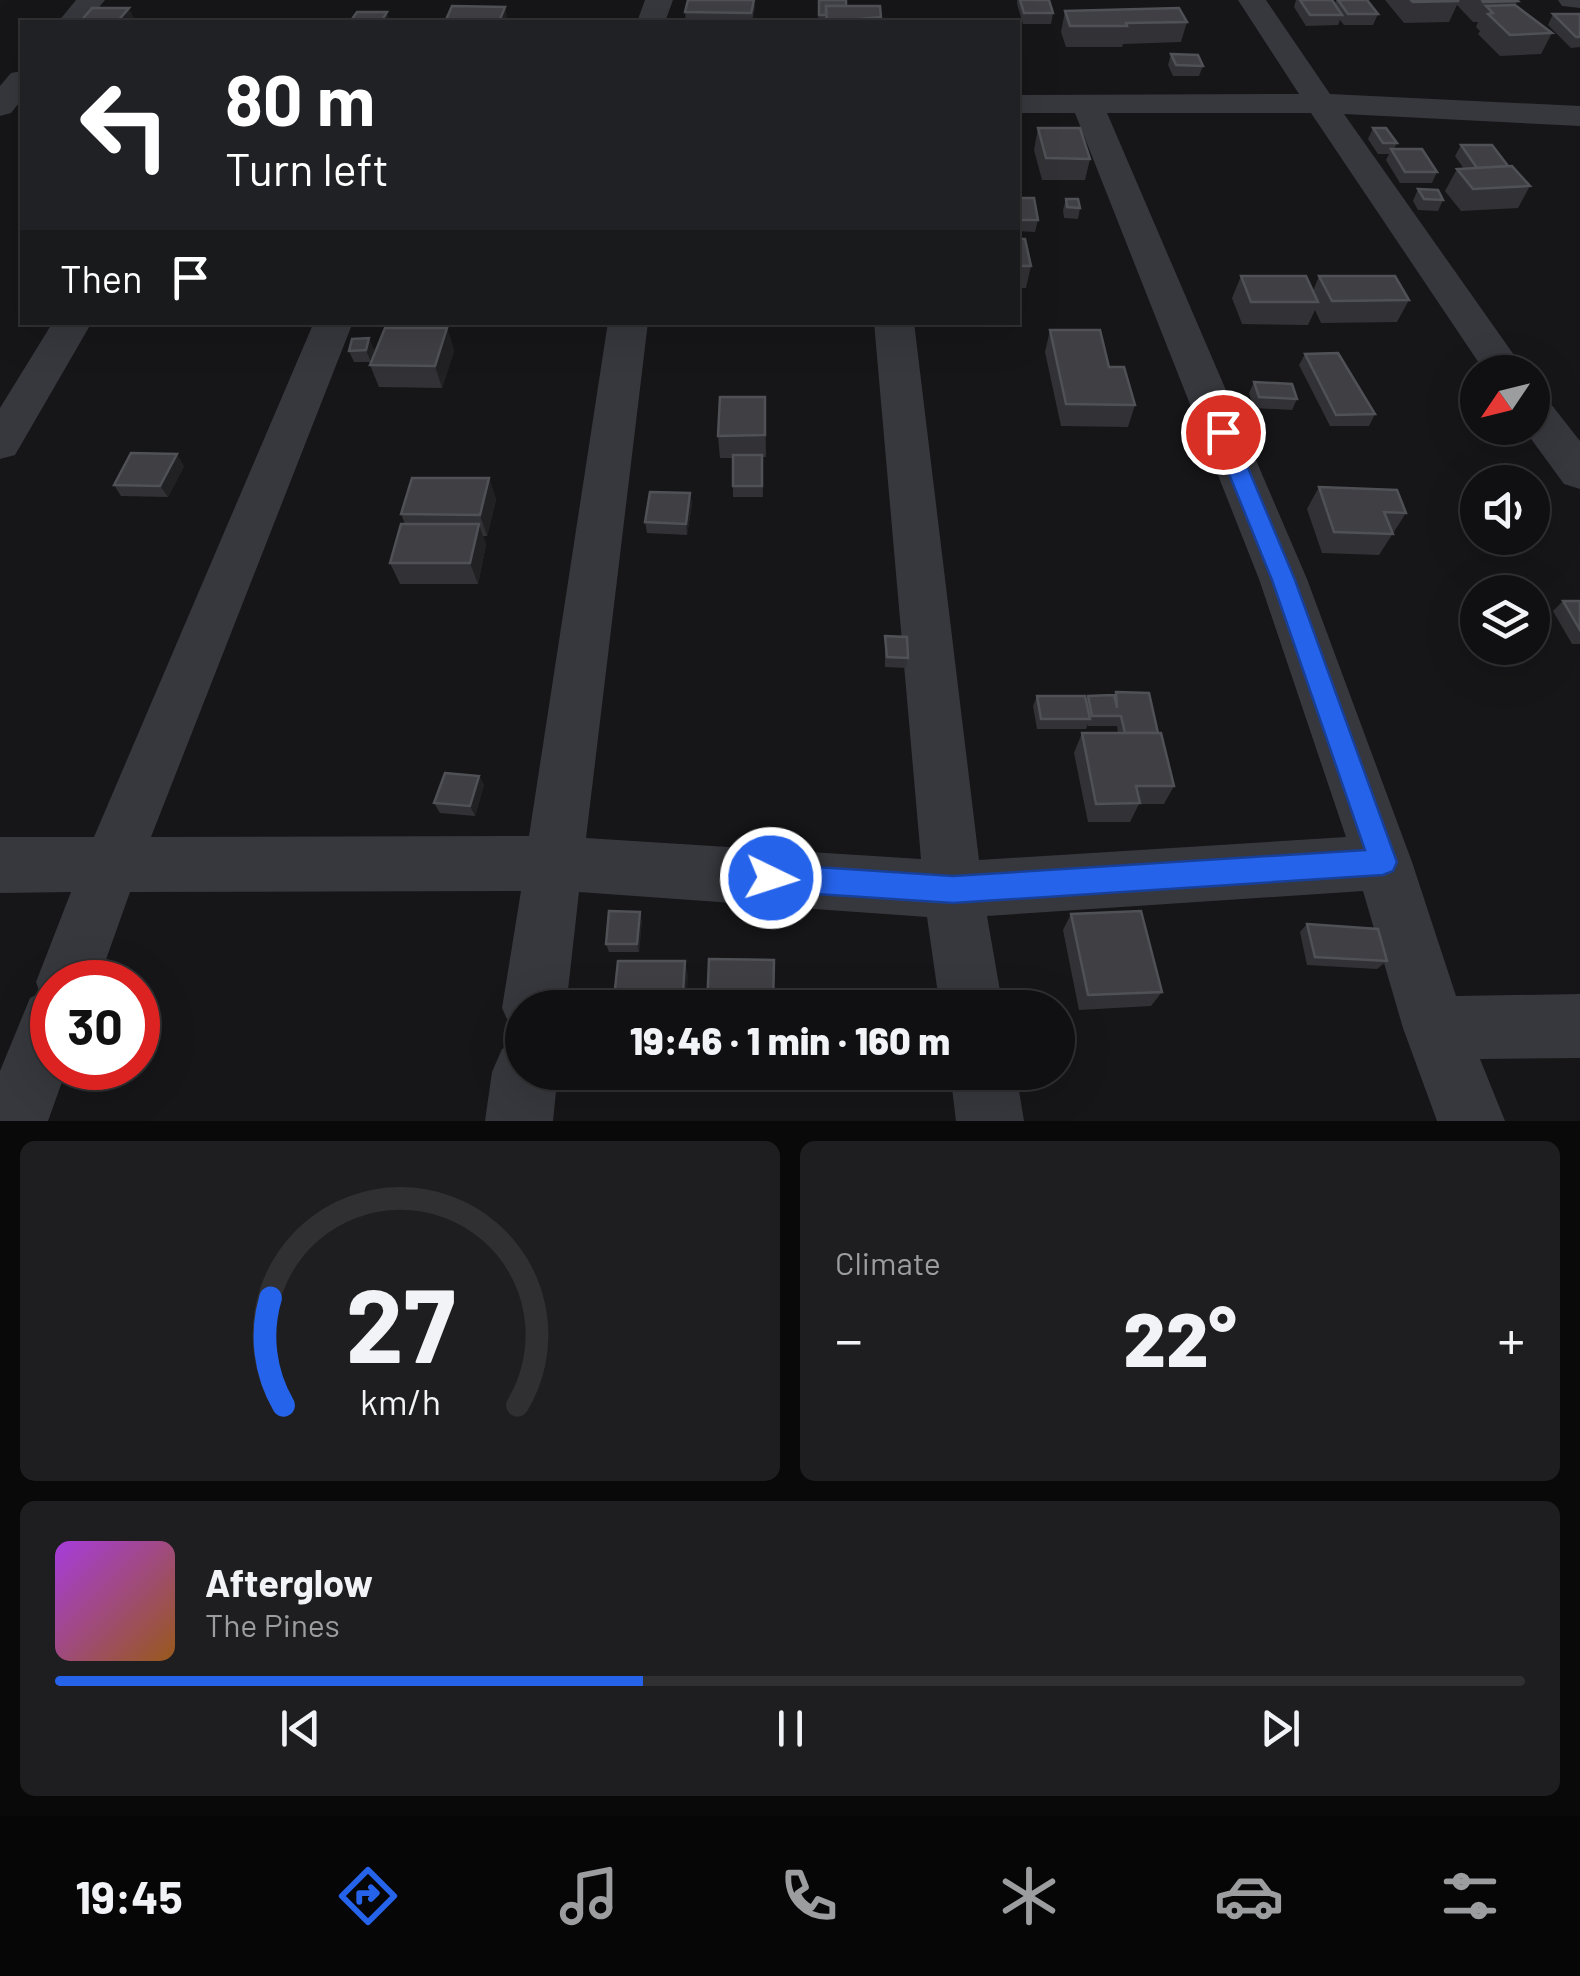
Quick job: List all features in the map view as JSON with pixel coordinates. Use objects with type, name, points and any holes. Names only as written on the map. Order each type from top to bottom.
[{"type":"street","points":[[74,20],[91,0]]},
{"type":"street","points":[[1252,0],[1448,295],[1493,355]]},
{"type":"street","points":[[1572,0],[1580,0]]},
{"type":"street","points":[[1086,101],[1284,580],[1383,862],[1435,1028],[1472,1121]]},
{"type":"street","points":[[1020,104],[1321,103],[1579,117]]},
{"type":"street","points":[[0,444],[72,325]]},
{"type":"street","points":[[74,960],[333,325]]},
{"type":"street","points":[[536,990],[628,325]]},
{"type":"street","points":[[894,325],[953,890],[969,990]]},
{"type":"street","points":[[1550,433],[1580,473]]},
{"type":"street","points":[[0,865],[553,864],[953,890],[1383,862]]},
{"type":"street","points":[[1435,1028],[1580,1026]]},
{"type":"street","points":[[14,1121],[30,1078]]},
{"type":"street","points":[[518,1121],[522,1090]]},
{"type":"street","points":[[986,1090],[990,1121]]},
{"type":"building","points":[[688,0],[754,0],[751,13],[685,12]]},
{"type":"building","points":[[819,0],[846,0],[846,6],[826,6],[826,15],[819,15]]},
{"type":"building","points":[[1020,0],[1049,0],[1053,13],[1024,13]]},
{"type":"building","points":[[1300,0],[1332,0],[1342,15],[1310,15]]},
{"type":"building","points":[[1338,0],[1367,0],[1378,14],[1348,14]]},
{"type":"building","points":[[1457,0],[1459,1],[1413,2]]},
{"type":"building","points":[[1515,5],[1552,33],[1510,35],[1488,14],[1493,13],[1486,6]]},
{"type":"building","points":[[452,6],[505,7],[500,20],[446,20]]},
{"type":"building","points":[[826,6],[880,6],[881,17],[827,20]]},
{"type":"building","points":[[92,8],[129,8],[119,20],[82,20]]},
{"type":"building","points":[[1179,8],[1187,22],[1126,23],[1127,26],[1070,26],[1065,11]]},
{"type":"building","points":[[357,12],[387,12],[382,20],[351,20]]},
{"type":"building","points":[[1553,14],[1580,14],[1580,37],[1576,37]]},
{"type":"building","points":[[1171,54],[1198,55],[1203,66],[1176,65]]},
{"type":"building","points":[[1038,128],[1080,128],[1090,159],[1046,158]]},
{"type":"building","points":[[1373,128],[1386,128],[1397,143],[1383,143]]},
{"type":"building","points":[[1461,145],[1492,145],[1508,166],[1477,168]]},
{"type":"building","points":[[1391,149],[1422,149],[1437,172],[1405,172]]},
{"type":"building","points":[[1512,166],[1530,186],[1473,189],[1457,169]]},
{"type":"building","points":[[1418,189],[1438,190],[1443,200],[1424,199]]},
{"type":"building","points":[[1020,198],[1034,198],[1038,220],[1020,220]]},
{"type":"building","points":[[1066,199],[1078,199],[1080,208],[1067,207]]},
{"type":"building","points":[[1020,239],[1025,239],[1031,266],[1020,266]]},
{"type":"building","points":[[1241,276],[1306,276],[1318,302],[1251,302]]},
{"type":"building","points":[[1319,276],[1395,276],[1409,300],[1332,301]]},
{"type":"building","points":[[385,328],[447,328],[435,366],[370,365]]},
{"type":"building","points":[[1050,330],[1100,330],[1109,367],[1124,367],[1135,405],[1066,404]]},
{"type":"building","points":[[369,338],[366,350],[349,351],[352,339]]},
{"type":"building","points":[[1338,353],[1375,414],[1336,415],[1305,354]]},
{"type":"building","points":[[1254,382],[1292,384],[1297,399],[1259,397]]},
{"type":"building","points":[[720,397],[765,397],[765,435],[718,436]]},
{"type":"building","points":[[131,453],[177,454],[160,486],[114,485]]},
{"type":"building","points":[[733,455],[762,455],[762,486],[733,486]]},
{"type":"building","points":[[412,478],[489,478],[480,515],[401,514]]},
{"type":"building","points":[[1319,487],[1397,490],[1406,513],[1384,512],[1393,534],[1334,532]]},
{"type":"building","points":[[650,492],[690,493],[686,524],[645,522]]},
{"type":"building","points":[[401,524],[479,524],[470,563],[390,563]]},
{"type":"building","points":[[1563,601],[1580,601],[1580,630]]},
{"type":"building","points":[[885,636],[907,637],[908,658],[887,657]]},
{"type":"building","points":[[1116,692],[1149,693],[1158,733],[1125,733],[1121,716],[1092,716],[1088,696],[1114,695],[1117,708]]},
{"type":"building","points":[[1037,696],[1085,696],[1090,719],[1041,719]]},
{"type":"building","points":[[1082,733],[1161,733],[1174,786],[1136,786],[1140,803],[1096,804]]},
{"type":"building","points":[[445,773],[479,776],[470,806],[434,803]]},
{"type":"building","points":[[609,911],[640,912],[637,944],[606,944]]},
{"type":"building","points":[[1141,911],[1162,992],[1088,995],[1071,914]]},
{"type":"building","points":[[1307,924],[1378,929],[1387,961],[1315,957]]},
{"type":"building","points":[[709,959],[774,960],[773,990],[708,990]]},
{"type":"building","points":[[618,961],[685,961],[683,990],[615,990]]},
{"type":"route","points":[[771,878],[953,890],[1383,862],[1284,580],[1223,432]]}]
